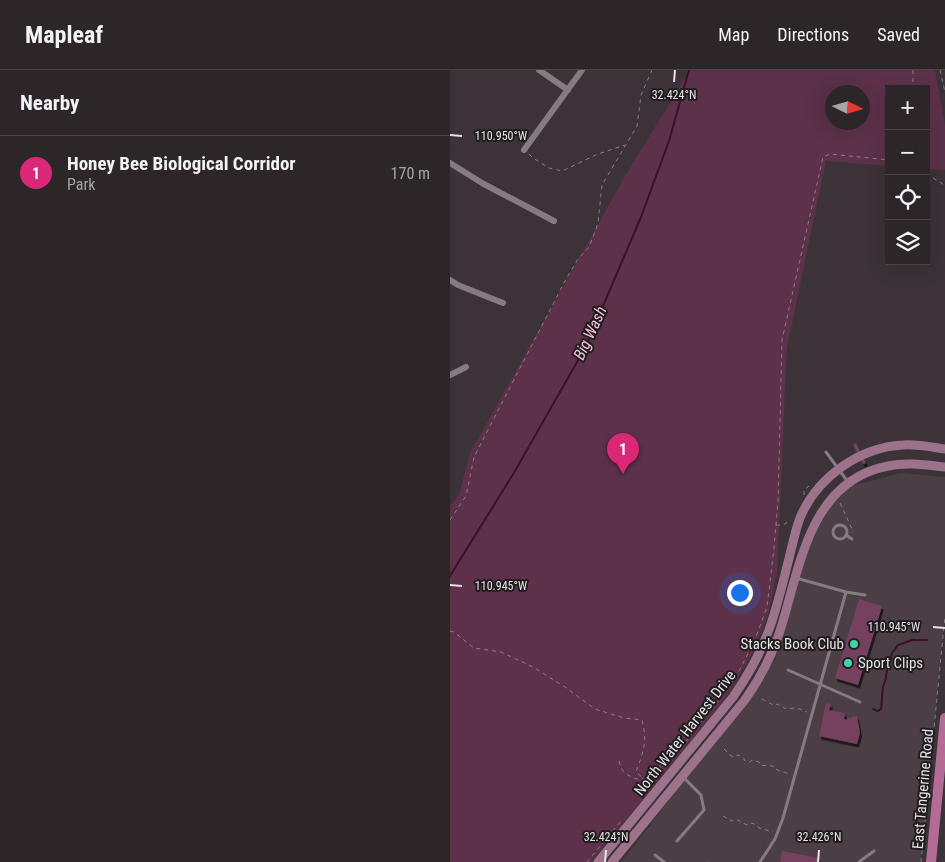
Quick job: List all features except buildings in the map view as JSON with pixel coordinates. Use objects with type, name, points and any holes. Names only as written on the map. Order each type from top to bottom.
[{"type":"main road","name":"East Tangerine Road","points":[[931,862],[945,718]]},
{"type":"street","points":[[539,70],[568,90]]},
{"type":"street","points":[[524,150],[582,70]]},
{"type":"street","points":[[450,163],[482,183],[554,221]]},
{"type":"street","points":[[450,280],[503,303]]},
{"type":"street","points":[[450,375],[466,367]]},
{"type":"street","name":"North Water Harvest Drive","points":[[598,862],[733,698],[751,670],[772,623],[801,517],[812,496],[831,475],[866,453],[886,447],[905,445],[945,449]]},
{"type":"street","name":"North Water Harvest Drive","points":[[612,862],[744,701],[759,678],[777,639],[795,578],[816,520],[825,506],[849,482],[869,472],[889,466],[913,464],[945,467]]},
{"type":"lane","points":[[826,452],[849,482]]},
{"type":"lane","points":[[840,525],[845,527],[849,537],[841,538],[836,536],[834,528],[840,525]]},
{"type":"lane","points":[[795,578],[846,592],[865,595]]},
{"type":"lane","points":[[760,862],[775,839],[783,818],[846,592]]},
{"type":"lane","points":[[788,670],[860,702]]},
{"type":"lane","points":[[677,841],[704,810],[702,794],[683,776]]},
{"type":"lane","points":[[859,862],[874,851]]},
{"type":"lane","points":[[655,855],[664,862]]},
{"type":"path","points":[[450,520],[466,496],[474,457],[565,281],[578,258],[588,247],[598,223],[602,185],[636,126],[641,95],[652,70]]},
{"type":"path","points":[[913,70],[913,85]]},
{"type":"path","points":[[940,70],[945,92]]},
{"type":"path","points":[[524,150],[549,168],[562,171],[598,154],[626,144]]},
{"type":"path","points":[[675,758],[682,745],[709,713],[739,671],[754,642],[767,607],[778,502],[782,340],[823,157],[830,154],[885,160]]},
{"type":"path","points":[[928,175],[945,186]]},
{"type":"path","points":[[836,494],[853,531],[849,537]]},
{"type":"path","points":[[921,862],[945,616]]},
{"type":"path","points":[[450,631],[474,648],[502,652],[533,667],[595,708],[624,718],[642,720],[645,731],[645,746],[636,772],[644,779]]},
{"type":"path","points":[[762,699],[775,706],[777,704],[782,705],[789,710],[794,708],[812,713]]},
{"type":"path","points":[[660,768],[660,764],[678,745],[682,745]]},
{"type":"path","points":[[724,749],[730,756],[735,758],[738,755],[744,758],[744,760],[759,762],[760,765],[776,766],[777,770],[795,776]]},
{"type":"path","points":[[619,761],[620,768],[625,774],[644,779],[660,768],[678,751]]},
{"type":"path","points":[[723,816],[732,821],[740,820],[742,823],[748,825],[751,823],[758,825],[759,828],[777,833]]},
{"type":"path","points":[[587,862],[621,821]]},
{"type":"shaded area","points":[[690,70],[935,70],[945,125],[945,170],[930,169],[930,85],[885,85],[885,166],[826,161],[787,348],[777,572],[768,615],[752,654],[725,699],[591,862],[450,862],[450,506],[459,495],[470,453],[625,176]]},
{"type":"shaded area","points":[[901,473],[945,477],[945,618],[920,862],[621,862],[776,658],[797,577],[820,517],[851,486]]},
{"type":"waterway","name":"Big Wash","points":[[450,576],[515,471],[585,348],[641,217],[669,141],[689,70]]},
{"type":"waterway","points":[[873,709],[878,711],[881,709],[886,675],[892,653],[898,645],[912,640],[927,640]]},
{"type":"place","name":"Honey Bee Biological Corridor","points":[[623,474]]},
{"type":"place","name":"Stacks Book Club","points":[[854,644]]},
{"type":"place","name":"Sport Clips","points":[[848,663]]}]
